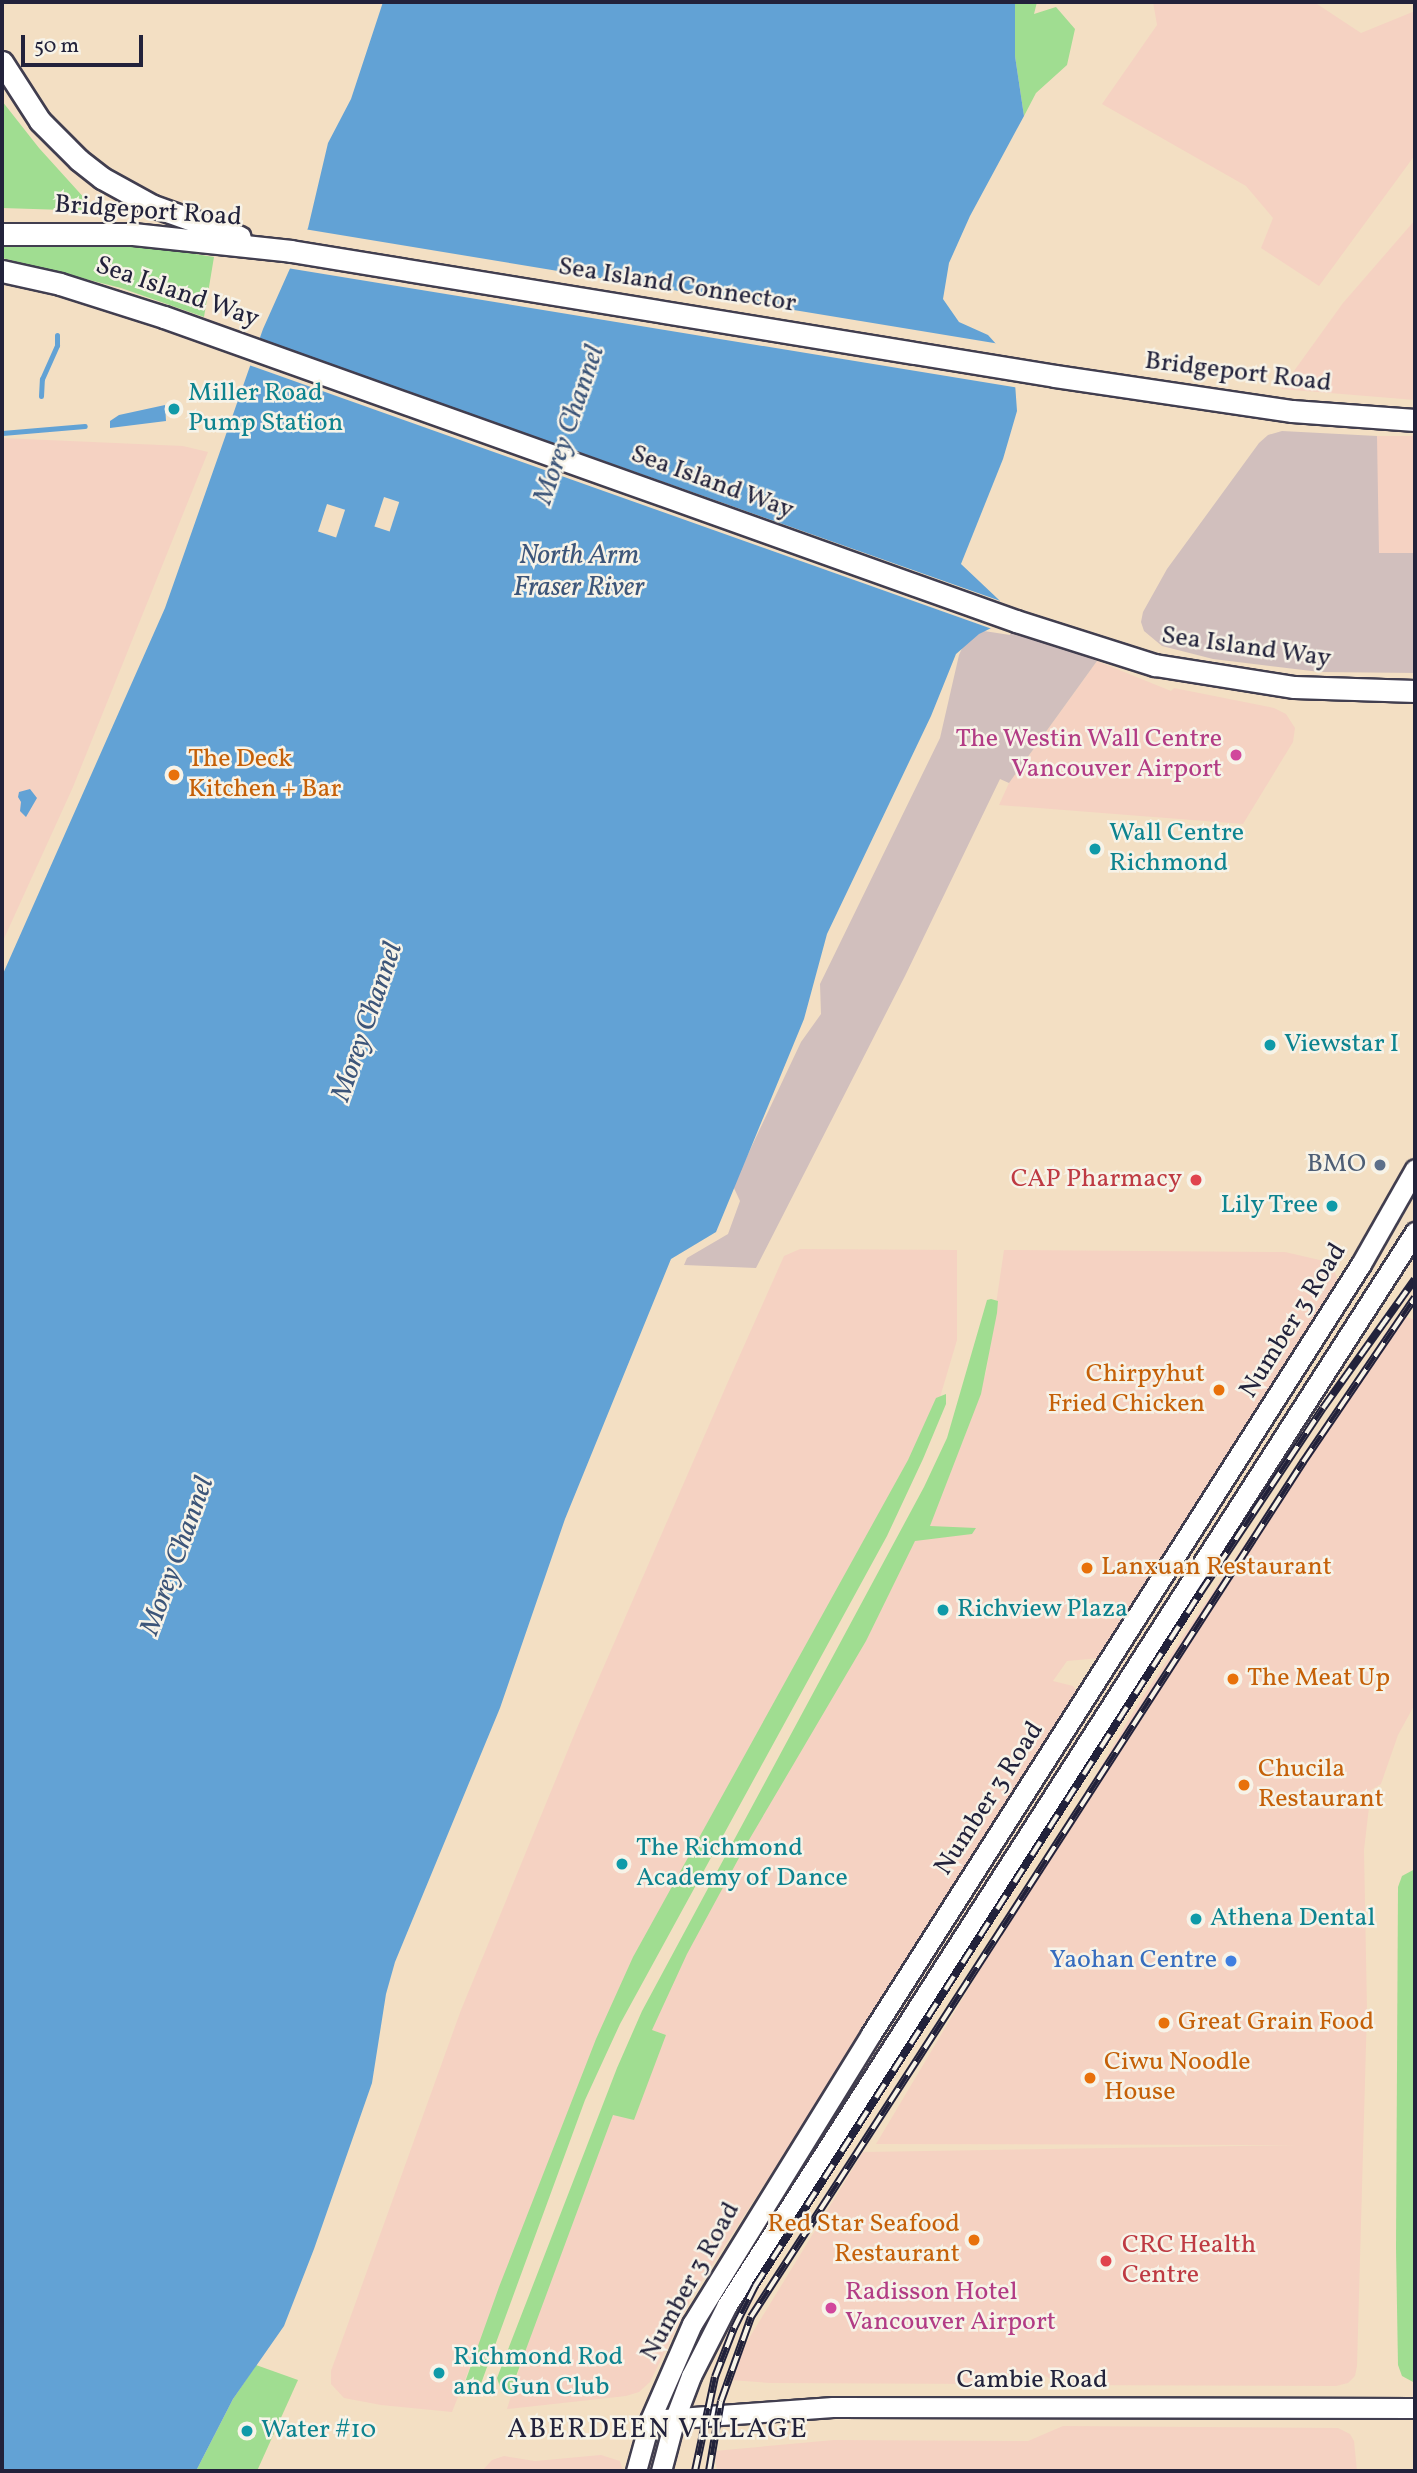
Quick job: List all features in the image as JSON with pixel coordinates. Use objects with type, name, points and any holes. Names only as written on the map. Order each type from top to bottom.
[{"type":"main road","points":[[2,62],[40,121],[79,160],[102,178],[153,206],[243,243]]},
{"type":"main road","name":"Bridgeport Road","points":[[2,232],[133,234],[243,243]]},
{"type":"main road","name":"Sea Island Connector","points":[[243,243],[1055,376]]},
{"type":"main road","name":"Sea Island Way","points":[[2,271],[94,294],[212,334],[1016,621],[1164,668],[1294,687],[1415,691]]},
{"type":"main road","name":"Bridgeport Road","points":[[1055,376],[1292,411],[1415,420]]},
{"type":"main road","name":"Number 3 Road","points":[[636,2471],[650,2420],[692,2324],[960,1894],[1102,1676],[1361,1264],[1415,1169]]},
{"type":"main road","name":"Number 3 Road","points":[[661,2471],[675,2418],[707,2340],[727,2305],[1415,1232]]},
{"type":"main road","points":[[1102,1676],[1129,1678]]},
{"type":"main road","points":[[960,1894],[984,1908]]},
{"type":"main road","name":"Cambie Road","points":[[650,2420],[833,2407],[1415,2408]]},
{"type":"shaded area","points":[[1153,2],[1314,2],[1361,33],[1415,11],[1415,155],[1319,286],[1261,248],[1273,218],[1246,186],[1102,104],[1157,25]]},
{"type":"shaded area","points":[[1415,220],[1415,400],[1281,389],[1343,303]]},
{"type":"shaded area","points":[[1282,431],[1377,436],[1379,553],[1415,553],[1415,673],[1320,672],[1213,659],[1162,646],[1144,631],[1141,622],[1143,612],[1167,569],[1259,443],[1268,435]]},
{"type":"shaded area","points":[[1377,436],[1415,436],[1415,553],[1377,553]]},
{"type":"shaded area","points":[[2,438],[183,446],[208,452],[73,787],[2,943]]},
{"type":"shaded area","points":[[971,629],[1010,635],[1012,629],[1097,661],[1009,783],[1000,779],[905,976],[756,1268],[684,1265],[687,1258],[728,1234],[740,1201],[733,1186],[801,1042],[821,1014],[820,984],[940,738],[959,655]]},
{"type":"shaded area","points":[[1097,661],[1171,691],[1174,688],[1274,708],[1286,714],[1295,728],[1293,742],[1243,824],[999,805],[1009,783]]},
{"type":"shaded area","points":[[800,1249],[957,1250],[957,1340],[933,1421],[622,1985],[452,2412],[381,2405],[344,2398],[331,2384],[331,2371],[461,2010],[577,1728],[784,1256]]},
{"type":"shaded area","points":[[1004,1250],[1285,1252],[1324,1261],[1334,1269],[1338,1282],[1100,1658],[1067,1661],[1053,1681],[1073,1686],[1077,1692],[1075,1702],[693,2295],[650,2382],[639,2392],[626,2396],[507,2409],[567,2209],[680,1958],[876,1615],[963,1441],[986,1372]]},
{"type":"shaded area","points":[[1401,1315],[1415,1320],[1415,1704],[1398,1735],[1381,1784],[1371,1790],[1364,1850],[1367,2010],[1355,2376],[1348,2383],[1336,2386],[1060,2385],[1044,2375],[1011,2372],[1002,2383],[993,2384],[770,2383],[731,2380],[743,2348],[863,2152],[1298,2145],[876,2144],[1138,1704],[1395,1319]]},
{"type":"shaded area","points":[[1063,2426],[1338,2428],[1350,2434],[1354,2441],[1357,2471],[717,2471],[714,2451],[834,2440],[1028,2441]]},
{"type":"shaded area","points":[[601,2455],[620,2461],[623,2471],[482,2471],[492,2460],[504,2456],[535,2461]]},
{"type":"green space","points":[[1015,2],[1037,2],[1034,14],[1056,7],[1075,29],[1067,65],[1036,93],[1024,116],[1015,56]]},
{"type":"green space","points":[[2,101],[39,148],[96,211],[2,208]]},
{"type":"green space","points":[[36,243],[158,248],[214,257],[204,317],[121,288],[2,258],[2,245]]},
{"type":"green space","points":[[987,1300],[998,1301],[997,1313],[981,1394],[930,1526],[976,1528],[972,1534],[915,1541],[866,1641],[746,1845],[687,1954],[652,2030],[666,2035],[634,2120],[613,2115],[515,2379],[512,2395],[502,2393],[497,2378],[617,2068],[642,2011],[924,1487],[947,1438]]},
{"type":"green space","points":[[946,1394],[946,1404],[887,1536],[620,2024],[585,2100],[479,2389],[474,2392],[464,2385],[499,2287],[596,2039],[633,1957],[908,1460],[936,1398]]},
{"type":"green space","points":[[1415,1869],[1415,2383],[1402,2376],[1398,2365],[1396,2248],[1398,1887],[1402,1876]]},
{"type":"green space","points":[[256,2365],[298,2380],[257,2471],[196,2471],[233,2399]]},
{"type":"water","name":"North Arm Fraser River","points":[[383,2],[1015,2],[1015,56],[1024,116],[970,216],[949,263],[943,299],[959,322],[988,335],[1006,355],[1015,383],[1017,411],[1003,459],[961,564],[1016,616],[979,634],[956,654],[931,716],[827,934],[804,1019],[716,1232],[671,1259],[565,1519],[500,1708],[395,1962],[386,1994],[372,2083],[284,2326],[233,2399],[196,2471],[2,2471],[2,976],[165,608],[263,329],[308,228],[328,143],[351,99]]},
{"type":"water","points":[[165,405],[166,421],[110,428],[110,421],[119,415]]},
{"type":"water","points":[[30,789],[37,798],[26,817],[20,811],[21,802],[18,797],[19,792]]},
{"type":"pier","points":[[304,229],[1000,344],[1009,353],[1019,388],[287,268]]},
{"type":"pier","points":[[256,338],[1009,604],[1019,613],[1016,620],[995,630],[246,364]]},
{"type":"pier","points":[[384,497],[399,502],[390,531],[374,526]]},
{"type":"pier","points":[[327,504],[345,510],[336,537],[318,532]]},
{"type":"waterway","points":[[41,396],[42,379],[57,345],[57,335]]},
{"type":"waterway","points":[[2,433],[85,426]]},
{"type":"railway","points":[[695,2471],[715,2377],[734,2328],[755,2286],[1200,1593],[1323,1408],[1415,1279]]},
{"type":"railway","points":[[709,2471],[721,2401],[751,2317],[1303,1462],[1415,1297]]},
{"type":"place","name":"Miller Road Pump Station","points":[[174,409]]},
{"type":"place","name":"The Westin Wall Centre Vancouver Airport","points":[[1236,755]]},
{"type":"place","name":"The Deck Kitchen + Bar","points":[[174,775]]},
{"type":"place","name":"Wall Centre Richmond","points":[[1095,849]]},
{"type":"place","name":"Viewstar I","points":[[1270,1045]]},
{"type":"place","name":"BMO","points":[[1380,1165]]},
{"type":"place","name":"CAP Pharmacy","points":[[1196,1180]]},
{"type":"place","name":"Lily Tree","points":[[1332,1206]]},
{"type":"place","name":"Chirpyhut Fried Chicken","points":[[1219,1390]]},
{"type":"place","name":"Lanxuan Restaurant","points":[[1087,1568]]},
{"type":"place","name":"Richview Plaza","points":[[943,1610]]},
{"type":"place","name":"The Meat Up","points":[[1233,1679]]},
{"type":"place","name":"Chucila Restaurant","points":[[1244,1785]]},
{"type":"place","name":"The Richmond Academy of Dance","points":[[622,1864]]},
{"type":"place","name":"Athena Dental","points":[[1196,1919]]},
{"type":"place","name":"Yaohan Centre","points":[[1231,1961]]},
{"type":"place","name":"Great Grain Food","points":[[1164,2023]]},
{"type":"place","name":"Ciwu Noodle House","points":[[1090,2078]]},
{"type":"place","name":"Red Star Seafood Restaurant","points":[[974,2240]]},
{"type":"place","name":"CRC Health Centre","points":[[1106,2261]]},
{"type":"place","name":"Radisson Hotel Vancouver Airport","points":[[831,2308]]},
{"type":"place","name":"Richmond Rod and Gun Club","points":[[439,2373]]},
{"type":"place","name":"Water #10","points":[[247,2431]]},
{"type":"district","name":"ABERDEEN VILLAGE","points":[[658,2430]]},
{"type":"water label","name":"Morey Channel","points":[[570,425]]},
{"type":"water label","name":"Morey Channel","points":[[368,1022]]},
{"type":"water label","name":"Morey Channel","points":[[178,1556]]}]
